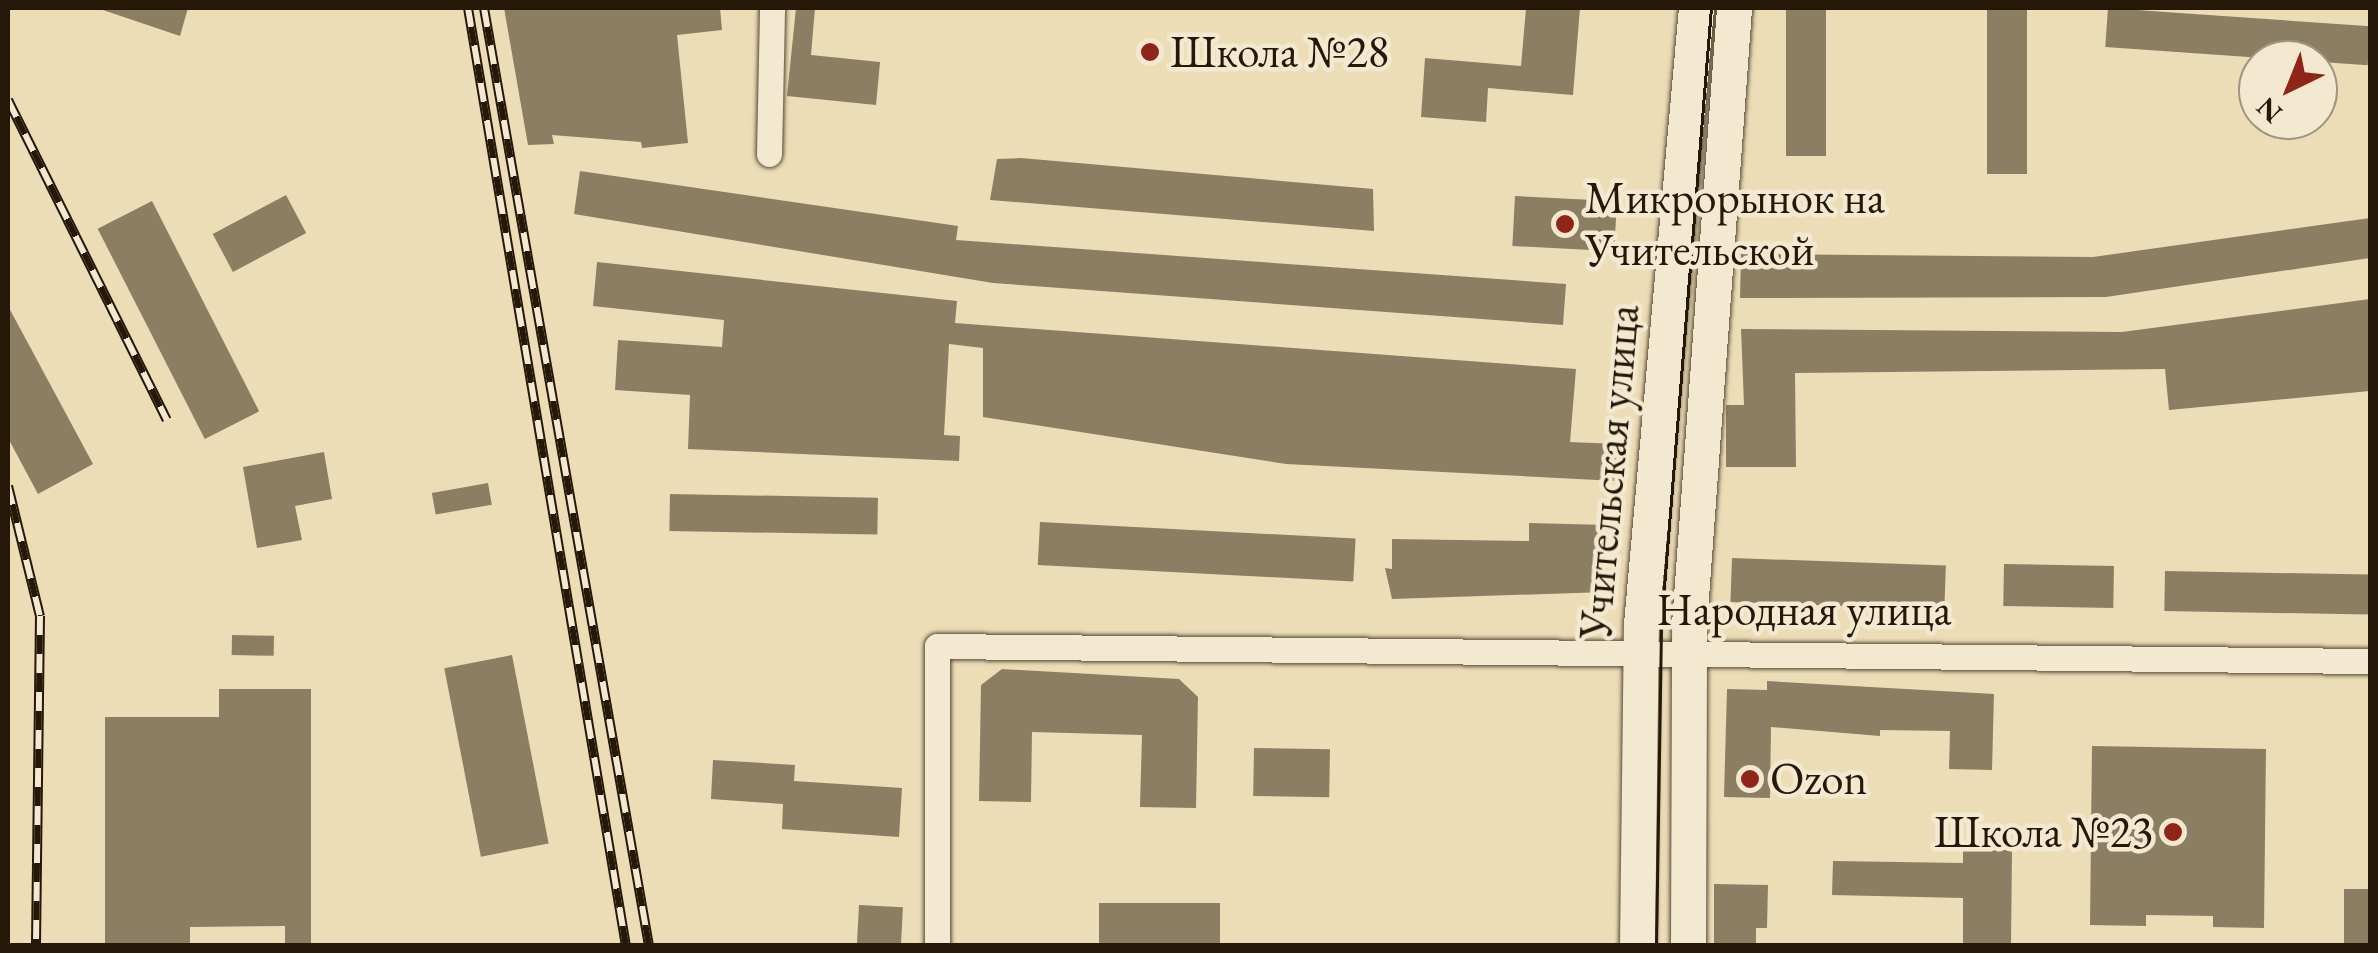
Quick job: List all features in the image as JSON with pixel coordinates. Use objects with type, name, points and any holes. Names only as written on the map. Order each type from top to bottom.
[{"type":"main road","name":"Учительская улица","points":[[1637,946],[1640,652],[1696,8]]},
{"type":"main road","name":"Учительская улица","points":[[1688,946],[1688,652],[1734,8]]},
{"type":"street","points":[[770,154],[772,8]]},
{"type":"street","name":"Народная улица","points":[[937,946],[938,646],[2370,661]]},
{"type":"building","points":[[97,8],[188,8],[180,36]]},
{"type":"building","points":[[504,8],[720,8],[722,30],[677,35],[688,143],[642,148],[641,142],[552,135],[554,144],[528,145]]},
{"type":"building","points":[[796,8],[815,8],[811,55],[880,62],[876,105],[787,96]]},
{"type":"building","points":[[1526,8],[1580,8],[1573,95],[1488,88],[1486,122],[1421,117],[1425,58],[1521,66]]},
{"type":"building","points":[[1786,8],[1826,8],[1826,156],[1786,156]]},
{"type":"building","points":[[1987,8],[2027,8],[2027,174],[1987,174]]},
{"type":"building","points":[[2108,8],[2370,26],[2368,65],[2338,63],[2338,40],[2238,40],[2238,56],[2105,47]]},
{"type":"building","points":[[997,159],[1373,189],[1374,231],[990,200]]},
{"type":"building","points":[[580,171],[958,226],[956,240],[1566,284],[1563,325],[993,283],[574,214]]},
{"type":"building","points":[[286,195],[306,233],[233,272],[213,234]]},
{"type":"building","name":"Микрорынок на Учительской","points":[[1515,196],[1617,201],[1614,251],[1512,246]]},
{"type":"building","points":[[152,201],[259,411],[205,439],[98,229]]},
{"type":"building","points":[[2370,218],[2370,258],[2106,297],[1740,298],[1741,254],[2093,257]]},
{"type":"building","points":[[597,262],[957,301],[955,323],[1576,369],[1570,442],[1617,444],[1616,481],[1286,464],[983,417],[983,348],[949,344],[944,435],[960,436],[959,461],[688,449],[690,395],[615,390],[618,340],[722,347],[724,320],[593,306]]},
{"type":"building","points":[[2370,299],[2370,391],[2169,410],[2165,369],[1795,373],[1796,467],[1726,467],[1726,405],[1744,405],[1741,329],[2122,332]]},
{"type":"building","points":[[8,306],[93,464],[38,494],[8,438]]},
{"type":"building","points":[[324,452],[332,499],[295,506],[302,540],[257,548],[243,467]]},
{"type":"building","points":[[488,483],[492,505],[436,515],[432,493]]},
{"type":"building","points":[[670,494],[878,498],[877,535],[669,531]]},
{"type":"building","points":[[1040,522],[1356,539],[1353,581],[1038,565]]},
{"type":"building","points":[[1529,523],[1607,525],[1606,592],[1392,599],[1385,568],[1392,569],[1392,539],[1529,541]]},
{"type":"building","points":[[1732,558],[1946,565],[1944,609],[1730,602]]},
{"type":"building","points":[[2004,564],[2114,566],[2113,608],[2003,606]]},
{"type":"building","points":[[2165,571],[2370,575],[2369,615],[2164,611]]},
{"type":"building","points":[[232,635],[274,636],[274,656],[232,655]]},
{"type":"building","points":[[512,655],[549,843],[481,857],[444,668]]},
{"type":"building","points":[[1002,669],[1179,679],[1198,697],[1196,808],[1140,807],[1142,735],[1032,732],[1031,802],[979,801],[981,685]]},
{"type":"building","points":[[1767,681],[1994,694],[1992,770],[1949,769],[1950,731],[1880,730],[1880,736],[1771,727],[1770,798],[1724,797],[1727,689],[1767,690]]},
{"type":"building","points":[[219,689],[311,689],[311,946],[285,946],[285,926],[190,927],[190,946],[105,946],[105,717],[219,717]]},
{"type":"building","points":[[2092,746],[2266,749],[2264,928],[2213,927],[2213,916],[2146,915],[2146,926],[2090,925]]},
{"type":"building","points":[[1254,748],[1330,749],[1329,797],[1253,796]]},
{"type":"building","points":[[713,760],[795,765],[794,781],[902,788],[899,837],[782,829],[783,804],[711,799]]},
{"type":"building","points":[[1963,850],[2012,850],[2011,946],[1963,946],[1963,898],[1832,895],[1833,861],[1963,863]]},
{"type":"building","points":[[1714,884],[1768,885],[1767,928],[1756,928],[1756,946],[1714,946]]},
{"type":"building","points":[[2344,889],[2370,889],[2370,946],[2344,946]]},
{"type":"building","points":[[1099,903],[1220,903],[1220,946],[1099,946]]},
{"type":"building","points":[[859,905],[903,907],[901,946],[857,946]]},
{"type":"tram line","points":[[1656,946],[1661,624],[1711,8]]},
{"type":"railway","points":[[468,8],[626,946]]},
{"type":"railway","points":[[484,8],[649,946]]},
{"type":"railway","points":[[8,100],[167,420]]},
{"type":"railway","points":[[8,486],[40,616],[36,946]]},
{"type":"place","name":"Школа №28","points":[[1150,52]]},
{"type":"place","name":"Микрорынок на Учительской","points":[[1565,224]]},
{"type":"place","name":"Ozon","points":[[1750,779]]},
{"type":"place","name":"Школа №23","points":[[2173,832]]}]
